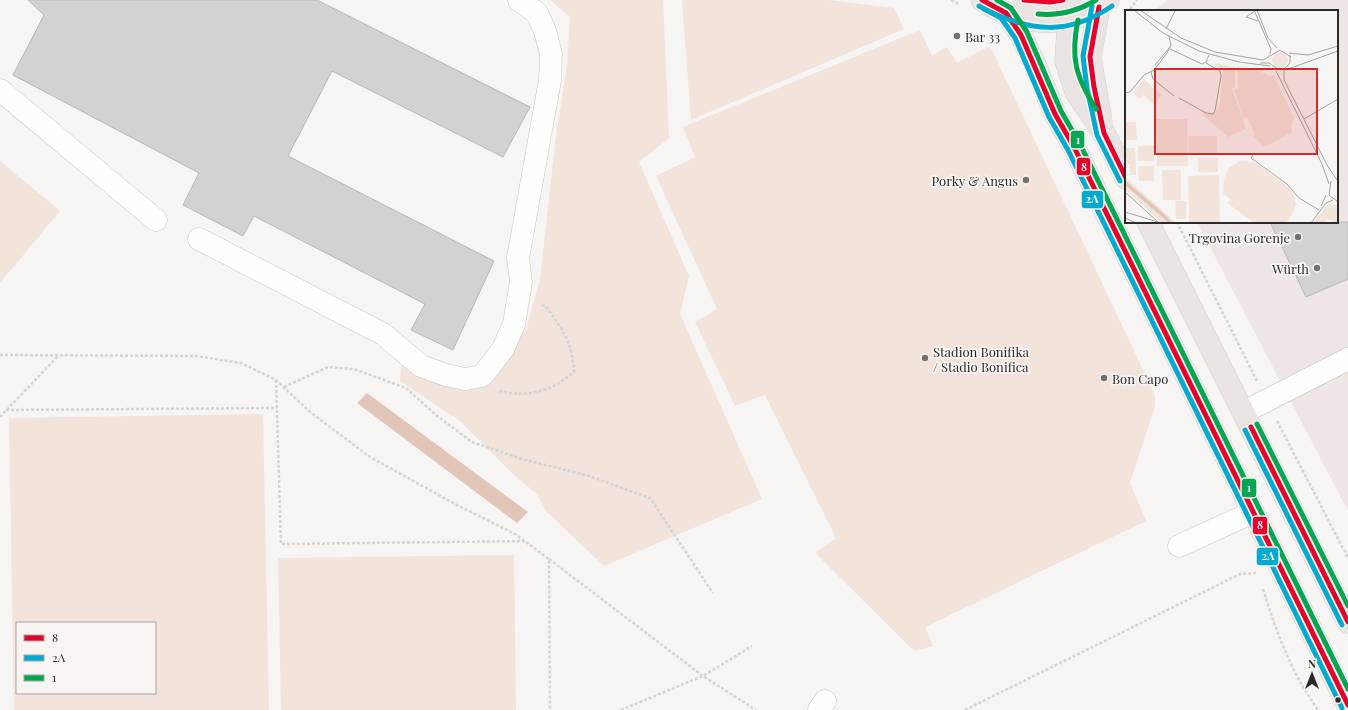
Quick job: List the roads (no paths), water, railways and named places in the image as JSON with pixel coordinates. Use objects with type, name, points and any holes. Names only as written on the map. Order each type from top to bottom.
[{"type":"main road","points":[[982,0],[1006,13],[1023,19],[1047,23],[1071,6]]},
{"type":"main road","points":[[1024,0],[1050,2],[1071,6],[1104,4],[1090,57],[1104,133]]},
{"type":"main road","points":[[1071,6],[1066,61],[1076,92],[1104,133],[1125,176]]},
{"type":"main road","points":[[1006,13],[1021,35],[1055,114],[1074,147],[1348,705]]},
{"type":"main road","points":[[1149,223],[1348,622]]},
{"type":"street","points":[[199,239],[382,334],[421,366],[446,375],[465,379],[482,376],[503,349],[514,324],[521,282],[518,258],[550,80],[551,54],[545,31],[537,13],[518,0]]},
{"type":"street","points":[[0,90],[156,220]]},
{"type":"street","points":[[1244,412],[1348,359]]},
{"type":"street","points":[[1179,546],[1253,512]]},
{"type":"place","name":"Bar 33","points":[[957,36]]},
{"type":"place","name":"Porky & Angus","points":[[1026,180]]},
{"type":"place","name":"Trgovina Gorenje","points":[[1298,237]]},
{"type":"place","name":"Würth","points":[[1317,268]]},
{"type":"place","name":"Stadion Bonifika / Stadio Bonifica","points":[[925,358]]},
{"type":"place","name":"Bon Capo","points":[[1104,378]]}]
